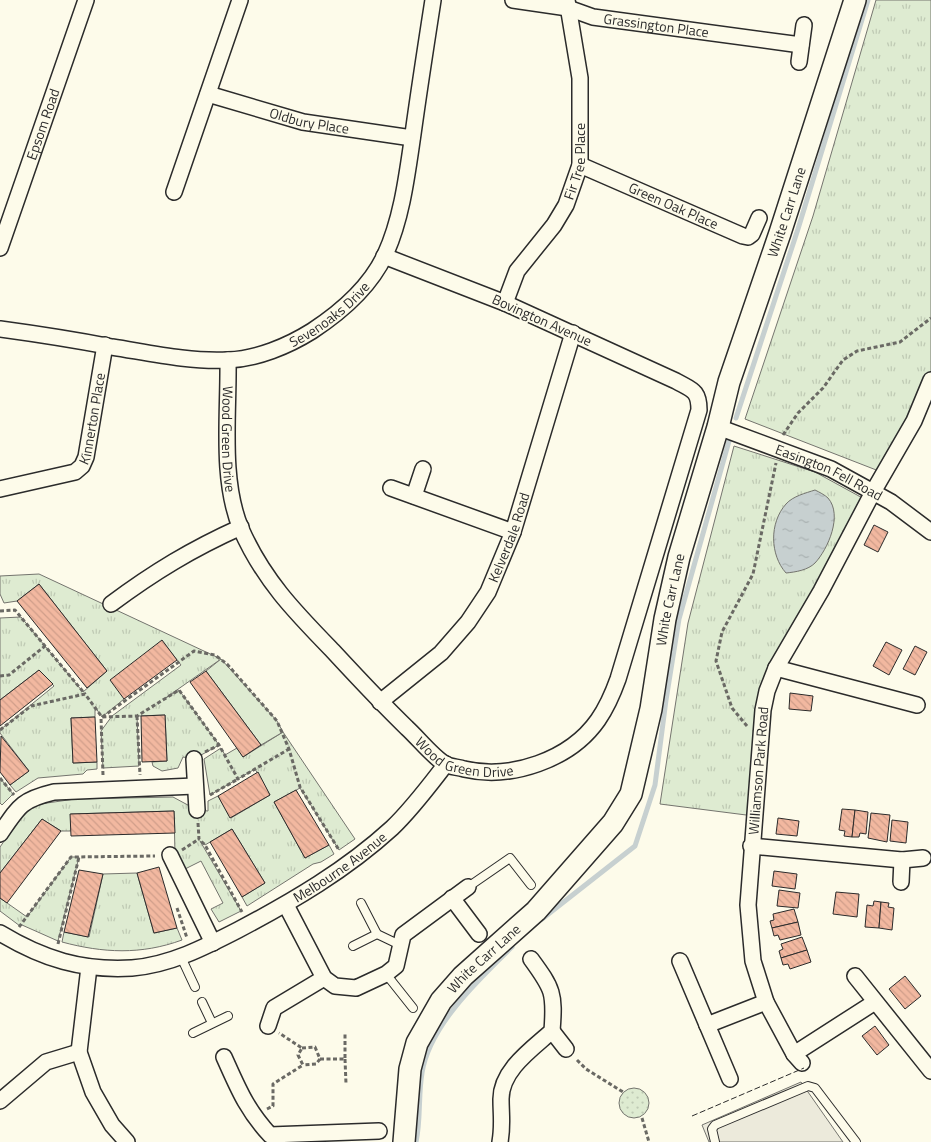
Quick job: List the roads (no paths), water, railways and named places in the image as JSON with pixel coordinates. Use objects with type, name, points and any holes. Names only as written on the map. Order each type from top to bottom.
[{"type":"street","name":"Epsom Road","points":[[0,248],[86,0]]},
{"type":"street","points":[[174,192],[240,0]]},
{"type":"street","name":"Sevenoaks Drive","points":[[0,329],[188,359],[228,360],[264,353],[284,346],[324,324],[356,296],[384,256],[398,215],[433,0]]},
{"type":"street","name":"Grassington Place","points":[[513,0],[567,4],[593,17],[801,45]]},
{"type":"street","name":"White Carr Lane","points":[[404,1142],[410,1069],[417,1043],[441,1001],[463,976],[536,911],[613,823],[631,794],[652,709],[670,594],[729,382],[780,233],[855,0]]},
{"type":"street","name":"Fir Tree Place","points":[[505,303],[518,271],[554,225],[566,205],[580,165],[580,78],[567,4]]},
{"type":"street","points":[[799,62],[804,25]]},
{"type":"street","name":"Oldbury Place","points":[[208,94],[303,122],[412,138]]},
{"type":"street","name":"Green Oak Place","points":[[580,165],[743,236],[748,237],[752,234],[759,218]]},
{"type":"street","name":"Bovington Avenue","points":[[384,256],[505,303],[573,333],[696,392]]},
{"type":"street","name":"Kelverdale Road","points":[[380,702],[441,652],[468,622],[488,592],[513,532],[573,333]]},
{"type":"street","name":"Kinnerton Place","points":[[0,489],[66,476],[82,466],[86,457],[105,345]]},
{"type":"street","name":"Wood Green Drive","points":[[228,360],[227,448],[232,491],[241,527],[260,564],[281,597],[380,702],[446,764],[482,772],[522,768],[565,750],[581,738],[598,720],[618,679],[699,410],[699,398],[696,392]]},
{"type":"street","name":"Williamson Park Road","points":[[875,1002],[798,1059],[766,1002],[753,961],[748,905],[761,734],[767,691],[776,668],[821,591],[873,492],[914,421],[931,380]]},
{"type":"street","name":"Easington Fell Road","points":[[718,427],[779,448],[831,469],[904,510],[931,532]]},
{"type":"street","points":[[414,496],[423,469]]},
{"type":"street","points":[[391,488],[513,532]]},
{"type":"street","points":[[111,604],[155,572],[195,548],[241,527]]},
{"type":"street","points":[[776,668],[902,693],[917,705]]},
{"type":"street","points":[[194,758],[197,806]]},
{"type":"street","name":"Melbourne Avenue","points":[[5,936],[24,948],[54,960],[89,967],[132,968],[154,965],[180,957],[286,905],[348,863],[393,827],[446,764]]},
{"type":"street","points":[[0,834],[5,815],[32,797],[54,792],[195,786]]},
{"type":"street","points":[[751,846],[902,860],[923,858]]},
{"type":"street","points":[[170,855],[213,942]]},
{"type":"street","points":[[901,882],[902,860]]},
{"type":"street","points":[[286,905],[324,978],[335,986],[356,988],[386,974],[396,966],[403,935],[411,927],[468,887]]},
{"type":"street","points":[[452,898],[479,934]]},
{"type":"street","points":[[531,959],[553,994],[552,1031],[566,1049]]},
{"type":"street","points":[[680,961],[730,1079]]},
{"type":"street","points":[[89,967],[79,1052],[93,1092],[112,1125],[127,1142]]},
{"type":"street","points":[[855,976],[931,1071]]},
{"type":"street","points":[[268,1026],[274,1008],[324,978]]},
{"type":"street","points":[[707,1025],[766,1002]]},
{"type":"street","points":[[500,1142],[503,1122],[501,1098],[503,1086],[520,1059],[552,1031]]},
{"type":"street","points":[[0,1101],[46,1062],[79,1052]]},
{"type":"street","points":[[224,1057],[252,1116],[269,1138],[351,1137],[379,1131]]},
{"type":"lane","points":[[468,887],[510,858],[530,885]]},
{"type":"lane","points":[[361,903],[377,934],[400,944]]},
{"type":"lane","points":[[353,946],[377,934]]},
{"type":"lane","points":[[180,957],[195,987]]},
{"type":"lane","points":[[386,974],[413,1008]]},
{"type":"lane","points":[[202,1002],[212,1023]]},
{"type":"lane","points":[[192,1033],[228,1016]]},
{"type":"lane","points":[[715,1142],[712,1129],[716,1125],[808,1086],[815,1088],[856,1142]]},
{"type":"water","points":[[815,490],[827,497],[832,505],[834,522],[829,541],[815,563],[805,569],[786,573],[774,548],[774,529],[777,520],[780,512],[789,501]]},
{"type":"waterway","points":[[736,418],[798,229],[868,0]]},
{"type":"waterway","points":[[542,919],[635,846],[655,785],[679,619],[729,441]]},
{"type":"waterway","points":[[416,1142],[422,1073],[434,1038],[457,1004],[512,947]]}]
